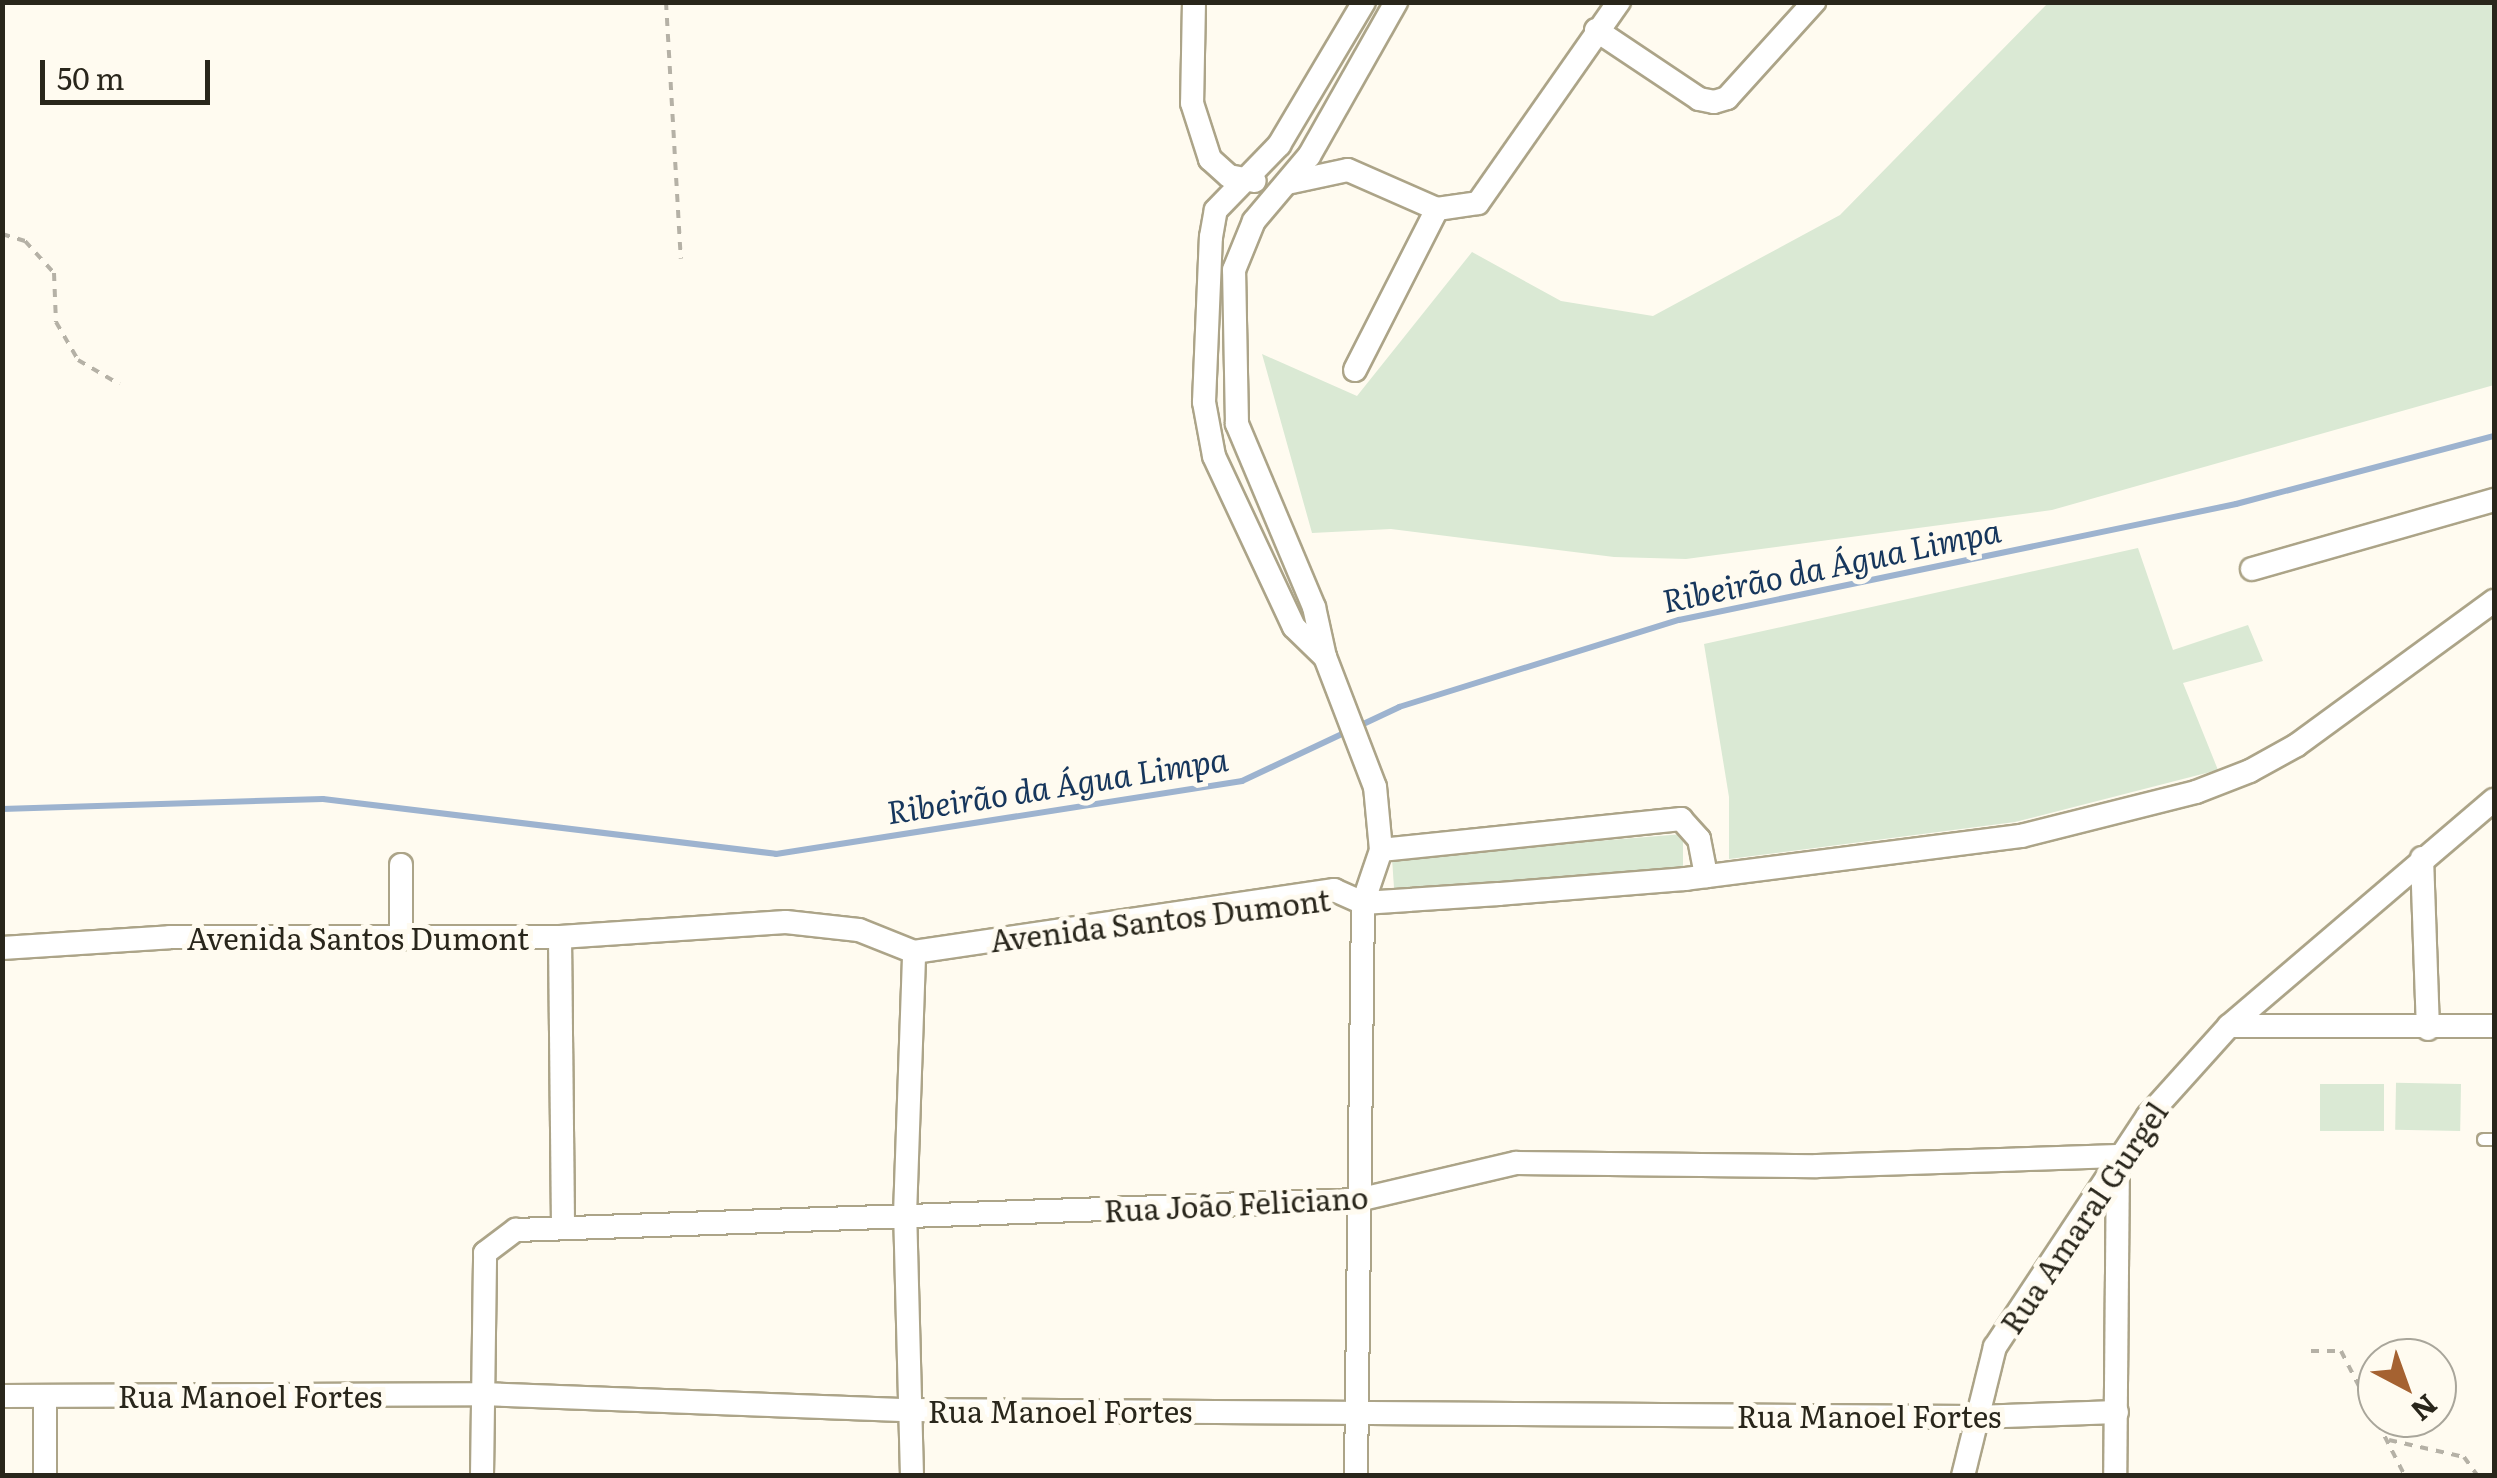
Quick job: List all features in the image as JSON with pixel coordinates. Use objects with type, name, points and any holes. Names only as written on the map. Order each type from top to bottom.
[{"type":"street","points":[[1194,2],[1192,103],[1210,159],[1245,180],[1285,184],[1348,170],[1437,209],[1478,203],[1596,30],[1620,2]]},
{"type":"street","points":[[1325,657],[1294,628],[1214,456],[1204,402],[1214,224],[1230,191],[1279,145],[1364,2]]},
{"type":"street","points":[[1356,1476],[1363,903],[1381,850],[1375,787],[1345,698],[1325,657],[1314,607],[1238,424],[1232,384],[1234,270],[1254,221],[1309,156],[1396,2]]},
{"type":"street","points":[[1596,30],[1699,99],[1714,102],[1727,98],[1814,2]]},
{"type":"street","points":[[1355,370],[1437,209]]},
{"type":"street","points":[[2252,569],[2494,500]]},
{"type":"street","name":"Avenida Santos Dumont","points":[[2,948],[170,937],[560,937],[786,922],[859,930],[914,952],[1334,890],[1363,903],[1706,876],[2021,836],[2196,792],[2298,746],[2494,600]]},
{"type":"street","name":"Rua Amaral Gurgel","points":[[1963,1476],[1995,1347],[2118,1156],[2228,1026],[2494,800]]},
{"type":"street","points":[[1381,850],[1681,819],[1699,839],[1706,876]]},
{"type":"street","points":[[2422,858],[2428,1029]]},
{"type":"street","points":[[401,865],[401,939]]},
{"type":"street","points":[[560,937],[563,1228]]},
{"type":"street","points":[[912,1476],[905,1215],[914,952]]},
{"type":"street","points":[[2228,1026],[2494,1026]]},
{"type":"street","points":[[2115,1476],[2121,1210],[2118,1156]]},
{"type":"street","name":"Rua João Feliciano","points":[[482,1394],[485,1253],[516,1230],[1358,1200],[1516,1163],[1817,1166],[2118,1156]]},
{"type":"street","points":[[482,1394],[482,1476]]},
{"type":"street","name":"Rua Manoel Fortes","points":[[2,1396],[482,1394],[908,1410],[1976,1417],[2117,1412]]},
{"type":"street","points":[[44,1396],[45,1476]]},
{"type":"path","points":[[666,2],[681,259]]},
{"type":"path","points":[[2,234],[25,241],[54,273],[56,322],[78,360],[118,384]]},
{"type":"path","points":[[2311,1351],[2342,1351],[2404,1476]]},
{"type":"path","points":[[2386,1439],[2464,1457],[2478,1476]]},
{"type":"green space","points":[[2049,2],[2494,3],[2494,385],[2052,510],[1686,559],[1614,557],[1391,529],[1312,533],[1262,354],[1357,396],[1472,252],[1561,301],[1653,316],[1840,215]]},
{"type":"green space","points":[[2138,548],[2173,650],[2248,625],[2263,661],[2183,683],[2218,770],[2015,822],[1729,859],[1729,797],[1704,644]]},
{"type":"green space","points":[[1683,834],[1683,869],[1394,888],[1392,858]]},
{"type":"green space","points":[[2396,1083],[2461,1084],[2460,1131],[2395,1130]]},
{"type":"green space","points":[[2320,1084],[2384,1084],[2384,1131],[2320,1131]]},
{"type":"waterway","name":"Ribeirão da Água Limpa","points":[[2,809],[323,799],[776,854],[1242,781],[1399,707],[1679,620],[2236,504],[2494,436]]}]
